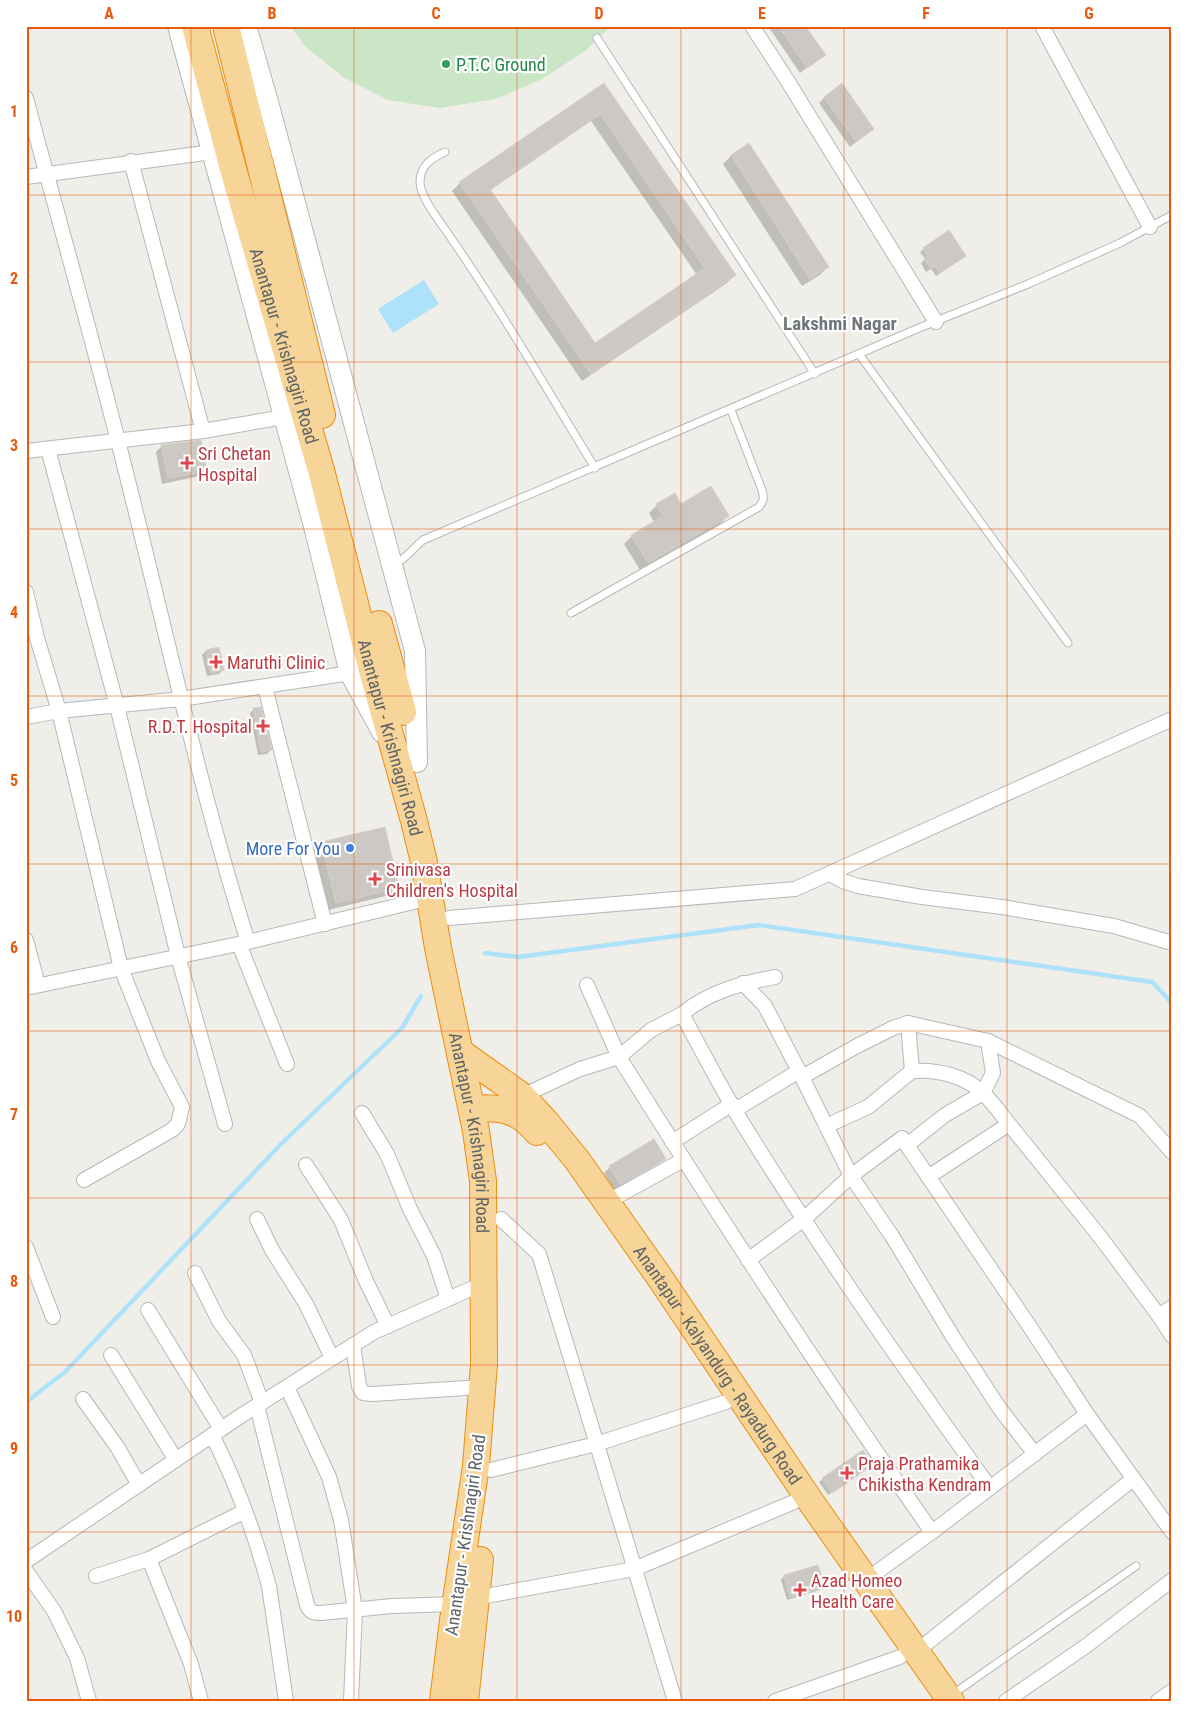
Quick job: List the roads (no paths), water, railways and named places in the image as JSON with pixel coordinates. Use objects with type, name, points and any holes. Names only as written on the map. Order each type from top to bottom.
[{"type":"highway","name":"Anantapur - Krishnagiri Road","points":[[195,26],[235,176],[328,468],[372,670],[436,834],[471,1059],[481,1108],[498,1172],[501,1219],[498,1393],[490,1470],[462,1599],[443,1701]]},
{"type":"highway","points":[[226,26],[328,468]]},
{"type":"highway","name":"Anantapur - Krishnagiri Road","points":[[408,763],[414,821],[438,948],[471,1059]]},
{"type":"highway","name":"Anantapur - Kalyandurg - Rayadurg Road","points":[[471,1059],[522,1096],[558,1137],[607,1202],[866,1580],[909,1654]]},
{"type":"highway","name":"Anantapur - Krishnagiri Road","points":[[464,1701],[462,1599],[476,1466],[484,1364],[481,1108]]},
{"type":"highway","name":"Anantapur - Kalyandurg - Rayadurg Road","points":[[481,1108],[513,1112],[533,1127],[596,1208],[794,1502],[943,1700]]},
{"type":"street","points":[[178,26],[315,530],[350,674],[408,763]]},
{"type":"street","points":[[246,26],[415,650],[408,763]]},
{"type":"street","points":[[752,26],[936,322]]},
{"type":"street","points":[[1042,26],[1150,227]]},
{"type":"street","points":[[26,98],[118,440],[181,699],[244,943],[287,1064]]},
{"type":"street","points":[[26,177],[212,152]]},
{"type":"street","points":[[131,162],[203,431]]},
{"type":"street","points":[[26,452],[203,431],[284,417]]},
{"type":"street","points":[[48,449],[117,706],[178,956],[225,1124]]},
{"type":"street","points":[[26,592],[37,638],[59,711],[121,968],[158,1061],[182,1107],[178,1124],[172,1130],[84,1180]]},
{"type":"street","points":[[26,717],[59,711],[181,699],[350,674]]},
{"type":"street","points":[[265,687],[325,924]]},
{"type":"street","points":[[450,918],[796,890],[1172,719]]},
{"type":"street","points":[[830,874],[843,882],[858,886],[1114,926],[1172,943]]},
{"type":"street","points":[[26,940],[32,987],[244,943],[430,898]]},
{"type":"street","points":[[522,1096],[580,1069],[619,1057],[652,1030],[716,994],[742,983],[775,977]]},
{"type":"street","points":[[742,983],[765,1006],[851,1176],[892,1236],[953,1337],[995,1401],[1035,1454]]},
{"type":"street","points":[[587,985],[619,1057],[683,1160],[869,1443],[932,1532]]},
{"type":"street","points":[[682,1014],[733,1107],[804,1219],[908,1374],[990,1488]]},
{"type":"street","points":[[908,1023],[912,1071]]},
{"type":"street","points":[[672,1142],[733,1107],[893,1028],[908,1023],[988,1042],[1140,1116],[1172,1152]]},
{"type":"street","points":[[907,1144],[945,1115],[983,1093],[993,1072],[988,1042]]},
{"type":"street","points":[[826,1126],[868,1107],[912,1071],[929,1070],[942,1072],[964,1081],[983,1093],[1009,1124],[1101,1238],[1172,1336]]},
{"type":"street","points":[[362,1113],[387,1154],[410,1209],[434,1256],[448,1299]]},
{"type":"street","points":[[928,1177],[1009,1124]]},
{"type":"street","points":[[748,1260],[804,1219],[851,1176],[902,1138],[1030,1326],[1087,1414],[1172,1532]]},
{"type":"street","points":[[607,1202],[683,1160]]},
{"type":"street","points":[[306,1165],[340,1220],[388,1326]]},
{"type":"street","points":[[257,1219],[272,1250],[306,1304],[332,1358]]},
{"type":"street","points":[[501,1219],[539,1254],[675,1701]]},
{"type":"street","points":[[26,1247],[52,1317]]},
{"type":"street","points":[[195,1273],[219,1321],[244,1356],[259,1404],[308,1608],[316,1613],[462,1599],[634,1569],[794,1502]]},
{"type":"street","points":[[89,1701],[77,1658],[27,1562],[216,1432],[374,1332],[484,1282]]},
{"type":"street","points":[[1159,1316],[1172,1307]]},
{"type":"street","points":[[148,1310],[216,1432],[245,1511],[269,1586],[286,1701]]},
{"type":"street","points":[[353,1345],[359,1386],[361,1391],[365,1393],[482,1387]]},
{"type":"street","points":[[111,1355],[176,1460]]},
{"type":"street","points":[[287,1387],[329,1477],[341,1520],[355,1610],[351,1701]]},
{"type":"street","points":[[83,1399],[118,1448],[139,1485]]},
{"type":"street","points":[[490,1470],[596,1444],[726,1402]]},
{"type":"street","points":[[866,1580],[1087,1414]]},
{"type":"street","points":[[775,1701],[909,1654],[1133,1480]]},
{"type":"street","points":[[96,1576],[149,1559],[245,1511]]},
{"type":"street","points":[[149,1559],[191,1664],[201,1701]]},
{"type":"street","points":[[1006,1701],[1086,1646],[1172,1580]]},
{"type":"street","points":[[1158,1701],[1172,1691]]},
{"type":"lane","points":[[597,38],[815,374]]},
{"type":"lane","points":[[445,152],[427,162],[422,170],[420,181],[424,197],[475,272],[595,468]]},
{"type":"lane","points":[[391,563],[403,560],[423,540],[1070,266],[1120,243],[1172,215]]},
{"type":"lane","points":[[860,354],[1068,643]]},
{"type":"lane","points":[[571,613],[762,503],[764,498],[762,490],[731,410]]},
{"type":"lane","points":[[943,1700],[1136,1566]]},
{"type":"water","points":[[424,280],[439,304],[393,333],[378,309]]},
{"type":"waterway","points":[[485,953],[518,957],[759,925],[1152,982],[1172,1003]]},
{"type":"waterway","points":[[26,1402],[65,1372],[281,1144],[402,1028],[421,996]]},
{"type":"place","name":"P.T.C Ground","points":[[446,64]]},
{"type":"place","name":"Sri Chetan Hospital","points":[[187,463]]},
{"type":"place","name":"Maruthi Clinic","points":[[216,662]]},
{"type":"place","name":"R.D.T. Hospital","points":[[263,726]]},
{"type":"place","name":"More For You","points":[[350,848]]},
{"type":"place","name":"Srinivasa Children's Hospital","points":[[375,879]]},
{"type":"place","name":"Praja Prathamika Chikistha Kendram","points":[[847,1473]]},
{"type":"place","name":"Azad Homeo Health Care","points":[[800,1590]]},
{"type":"district","name":"Lakshmi Nagar","points":[[840,323]]}]
